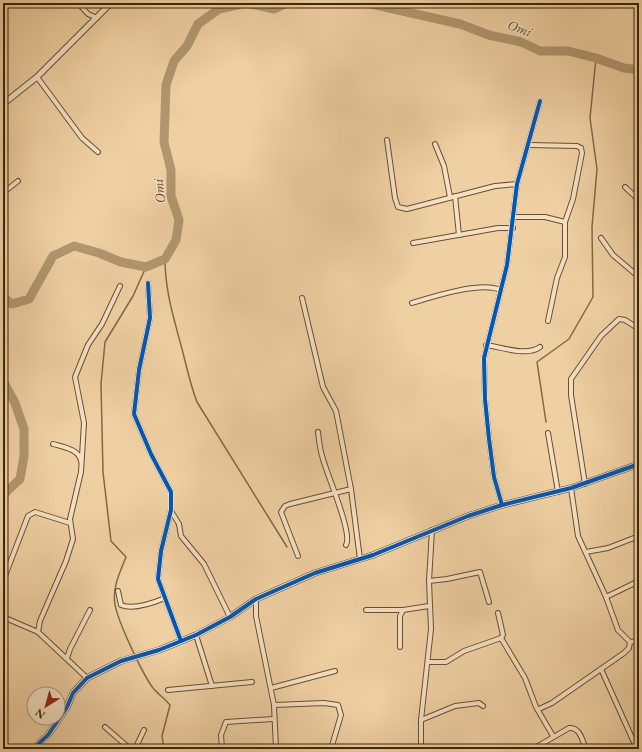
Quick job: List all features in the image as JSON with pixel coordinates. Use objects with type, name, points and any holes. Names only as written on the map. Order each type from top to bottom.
[{"type":"street","points":[[78,3],[88,14],[97,18]]},
{"type":"street","points":[[3,104],[37,77],[111,3]]},
{"type":"street","points":[[37,77],[82,138],[98,152]]},
{"type":"street","points":[[502,505],[494,477],[486,412],[483,369],[486,345],[507,265],[513,228],[517,184],[540,101]]},
{"type":"street","points":[[387,140],[395,198],[398,207],[408,209],[495,186],[517,184]]},
{"type":"street","points":[[435,144],[444,166],[453,197],[459,235]]},
{"type":"street","points":[[529,145],[553,144],[581,148],[582,153],[573,198],[565,222],[566,251],[557,278],[548,321]]},
{"type":"street","points":[[3,193],[18,181]]},
{"type":"street","points":[[626,187],[639,200]]},
{"type":"street","points":[[514,217],[545,217],[565,222]]},
{"type":"street","points":[[413,243],[498,228],[513,228]]},
{"type":"street","points":[[601,238],[613,256],[639,277]]},
{"type":"street","points":[[148,282],[150,318],[139,370],[134,414],[150,454],[171,492],[171,510],[158,573],[160,587],[181,641]]},
{"type":"street","points":[[38,632],[40,621],[66,561],[73,539],[70,523],[81,463],[84,424],[75,377],[88,345],[102,324],[120,286]]},
{"type":"street","points":[[412,303],[446,292],[488,287],[500,290]]},
{"type":"street","points":[[302,298],[323,387],[336,411],[352,490],[360,559]]},
{"type":"street","points":[[585,484],[571,395],[571,379],[601,336],[619,318],[639,329]]},
{"type":"street","points":[[486,345],[523,351],[535,351],[540,347]]},
{"type":"street","points":[[318,432],[323,459],[336,493],[346,533],[346,545]]},
{"type":"street","points":[[548,433],[558,492]]},
{"type":"street","points":[[53,444],[74,451],[80,457],[81,463]]},
{"type":"street","points":[[33,749],[48,735],[67,707],[72,693],[86,678],[121,662],[196,635],[230,617],[256,599],[315,573],[360,559],[432,530],[502,505],[585,484],[639,464]]},
{"type":"street","points":[[571,488],[578,536],[606,597],[618,630],[630,642]]},
{"type":"street","points":[[298,556],[281,512],[283,508],[290,504],[352,490]]},
{"type":"street","points":[[171,510],[179,524],[181,536],[204,564],[230,617]]},
{"type":"street","points":[[3,581],[28,516],[35,512],[70,523]]},
{"type":"street","points":[[421,749],[421,720],[431,628],[429,581],[432,530]]},
{"type":"street","points":[[586,552],[608,548],[639,536]]},
{"type":"street","points":[[429,581],[480,572],[489,602]]},
{"type":"street","points":[[606,597],[639,581]]},
{"type":"street","points":[[118,591],[121,605],[126,607],[154,603],[165,598]]},
{"type":"street","points":[[256,599],[256,616],[274,705],[273,719],[276,749]]},
{"type":"street","points":[[366,610],[403,610],[429,606]]},
{"type":"street","points":[[67,658],[90,610]]},
{"type":"street","points":[[400,647],[400,616],[403,610]]},
{"type":"street","points":[[498,612],[503,635],[502,638],[524,678],[536,707],[539,709],[553,736]]},
{"type":"street","points":[[3,617],[38,632],[67,658],[86,678]]},
{"type":"street","points":[[196,635],[212,686]]},
{"type":"street","points":[[428,662],[446,662],[464,651],[502,638]]},
{"type":"street","points":[[630,642],[639,641]]},
{"type":"street","points":[[539,709],[552,703],[624,653],[629,648],[630,642]]},
{"type":"street","points":[[601,669],[637,749]]},
{"type":"street","points":[[271,688],[335,671]]},
{"type":"street","points":[[168,690],[252,682]]},
{"type":"street","points":[[274,705],[324,703],[338,705],[341,715],[331,749]]},
{"type":"street","points":[[421,720],[455,706],[475,703],[479,703],[483,706]]},
{"type":"street","points":[[222,749],[221,735],[226,722],[273,719]]},
{"type":"street","points":[[105,727],[129,749],[136,747],[144,730]]},
{"type":"street","points":[[533,749],[553,736],[574,727],[577,729],[586,749]]},
{"type":"waterway","name":"Omi","points":[[3,297],[12,304],[29,299],[53,256],[74,246],[99,253],[121,262],[146,267],[165,259],[176,240],[179,220],[171,196],[171,170],[164,142],[166,85],[174,61],[187,46],[198,24],[219,9],[246,3],[274,9],[287,3]]},
{"type":"waterway","name":"Omi","points":[[367,3],[460,24],[489,35],[521,42],[540,51],[568,51],[596,58],[624,68],[639,70]]},
{"type":"waterway","points":[[546,422],[537,362],[569,339],[593,297],[592,227],[597,169],[590,118],[596,58]]},
{"type":"waterway","points":[[165,259],[165,271],[170,305],[190,382],[197,402],[287,547]]},
{"type":"waterway","points":[[146,267],[133,296],[105,342],[101,384],[103,472],[111,541],[126,557],[116,586],[114,598],[115,604],[120,622],[143,672],[153,688],[170,705],[162,736],[164,749]]},
{"type":"waterway","name":"Omi","points":[[3,381],[15,403],[24,429],[24,456],[20,479],[3,495]]},
{"type":"waterway","points":[[634,749],[639,744]]},
{"type":"cycle path","points":[[502,505],[494,477],[489,439],[485,399],[484,358],[507,265],[517,184],[540,101]]},
{"type":"cycle path","points":[[148,283],[150,318],[139,370],[134,414],[151,454],[171,492],[171,510],[161,551],[158,579],[181,641]]},
{"type":"cycle path","points":[[33,749],[48,735],[67,707],[73,693],[87,678],[121,661],[159,650],[196,635],[230,617],[256,599],[315,573],[373,555],[468,516],[502,505],[571,488],[639,464]]}]
